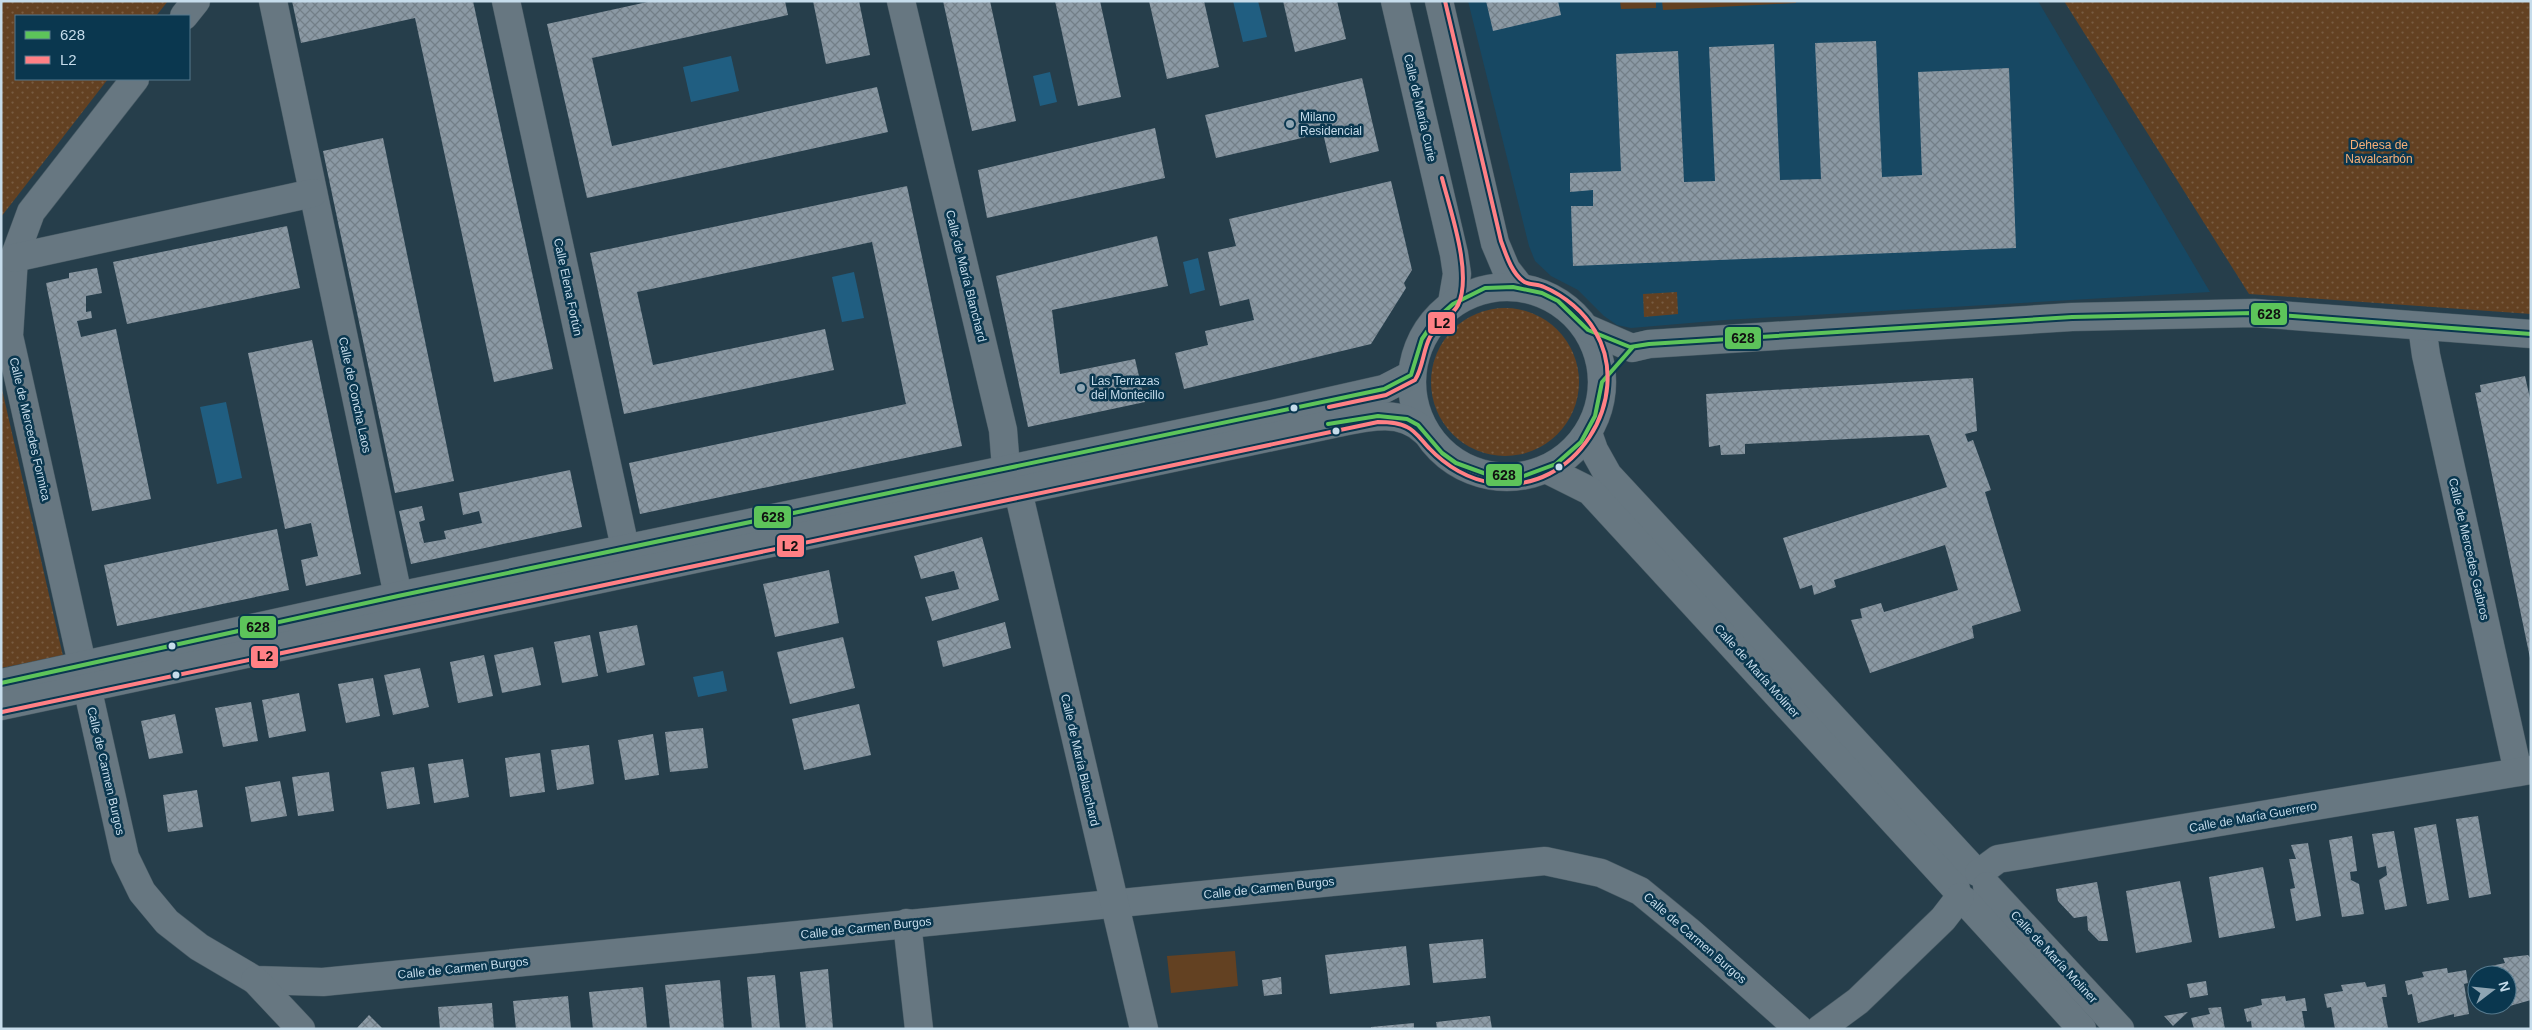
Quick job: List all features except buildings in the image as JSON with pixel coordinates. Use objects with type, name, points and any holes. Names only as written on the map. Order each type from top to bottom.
[{"type":"street","points":[[185,15],[196,1]]},
{"type":"street","name":"Calle de Concha Laos","points":[[272,1],[398,596]]},
{"type":"street","name":"Calle Elena Fortún","points":[[506,1],[628,561]]},
{"type":"street","name":"Calle de María Blanchard","points":[[901,1],[1003,430],[1012,479],[1144,1029]]},
{"type":"street","name":"Calle de María Curie","points":[[1395,1],[1454,254],[1457,274],[1452,303]]},
{"type":"street","points":[[1439,1],[1495,243],[1506,269],[1520,287]]},
{"type":"street","name":"Calle de Mercedes Formica","points":[[85,676],[9,336],[14,258],[31,212],[134,80]]},
{"type":"street","points":[[14,258],[313,193]]},
{"type":"street","points":[[1,706],[85,676],[398,596],[628,561],[933,509],[967,489],[991,484],[1000,479],[1012,479],[1377,416],[1407,419],[1416,423],[1442,452],[1465,468],[1491,477],[1519,477],[1546,470],[1570,454],[1588,433],[1597,414],[1602,382],[1600,362],[1594,342],[1586,328],[1573,313],[1557,301],[1539,292],[1520,287],[1484,288],[1452,303],[1436,317],[1423,334],[1415,354],[1411,375],[1414,404],[1424,431]]},
{"type":"street","points":[[1602,382],[1632,348],[1649,344],[2122,316],[2254,312],[2531,334]]},
{"type":"street","name":"Calle de Mercedes Gaibros","points":[[2422,326],[2426,354],[2525,771]]},
{"type":"street","points":[[1586,328],[1632,348]]},
{"type":"street","points":[[1,683],[85,676],[1012,479],[1384,389],[1411,375]]},
{"type":"street","name":"Calle de María Moliner","points":[[1588,433],[1594,450],[1608,475],[1970,886],[2082,1029]]},
{"type":"street","name":"Calle de María Moliner","points":[[1546,470],[1590,491],[1970,886],[2120,1029]]},
{"type":"street","name":"Calle de Carmen Burgos","points":[[85,676],[125,857],[142,892],[167,922],[199,946],[255,980],[323,982],[1545,861],[1601,873],[1640,891],[1690,932],[1799,1029]]},
{"type":"street","name":"Calle de María Guerrero","points":[[1820,1029],[1858,1001],[1943,919],[1970,886],[1998,859],[2525,771]]},
{"type":"street","points":[[907,923],[919,1029]]},
{"type":"street","points":[[255,980],[301,1029]]},
{"type":"shaded area","points":[[1233,1],[1258,1],[1267,37],[1243,42]]},
{"type":"shaded area","points":[[1468,1],[2038,1],[2210,292],[1725,320],[1631,328],[1617,325],[1604,316],[1578,290],[1551,276],[1535,261],[1529,246]]},
{"type":"shaded area","points":[[731,56],[739,91],[691,102],[683,67]]},
{"type":"shaded area","points":[[1050,72],[1057,102],[1040,106],[1033,76]]},
{"type":"shaded area","points":[[1198,258],[1205,290],[1190,294],[1183,262]]},
{"type":"shaded area","points":[[854,272],[864,318],[842,322],[832,277]]},
{"type":"shaded area","points":[[226,402],[242,478],[217,484],[200,407]]},
{"type":"shaded area","points":[[723,671],[727,691],[698,697],[693,677]]},
{"type":"green space","points":[[1,1],[168,1],[157,15],[15,15],[15,80],[107,80],[1,217]]},
{"type":"green space","points":[[1620,1],[1656,1],[1656,8],[1621,9]]},
{"type":"green space","points":[[1662,1],[1796,1],[1796,3],[1663,10]]},
{"type":"green space","name":"Dehesa de Navalcarbón","points":[[2064,1],[2531,1],[2531,314],[2249,294]]},
{"type":"green space","points":[[1677,292],[1678,314],[1644,317],[1643,294]]},
{"type":"green space","points":[[1505,308],[1533,314],[1557,330],[1573,354],[1579,382],[1573,410],[1557,434],[1533,450],[1505,456],[1477,450],[1453,434],[1437,410],[1431,382],[1437,354],[1453,330],[1477,314]]},
{"type":"green space","points":[[1,385],[63,656],[1,668]]},
{"type":"green space","points":[[1235,951],[1238,986],[1171,993],[1167,956]]},
{"type":"transit line","name":"L2","points":[[2,712],[1378,422],[1404,425],[1416,434],[1443,461],[1458,471],[1476,479],[1494,483],[1523,483],[1549,474],[1572,458],[1590,437],[1602,412],[1607,385],[1605,358],[1595,331],[1580,311],[1552,291],[1523,281],[1515,273],[1509,262],[1501,241],[1445,1]]},
{"type":"transit line","name":"L2","points":[[1329,407],[1386,395],[1415,380],[1430,337],[1458,305],[1462,292],[1462,260],[1455,224],[1442,178]]},
{"type":"transit line","name":"628","points":[[1,683],[398,596],[1384,389],[1411,375],[1422,339],[1435,320],[1453,304],[1485,288],[1513,287],[1542,293],[1558,301],[1588,330],[1630,347],[1649,344],[2072,317],[2254,313],[2531,334]]},
{"type":"transit line","name":"628","points":[[1328,424],[1378,416],[1407,419],[1418,425],[1442,453],[1456,463],[1489,475],[1524,476],[1556,464],[1581,442],[1595,416],[1602,382],[1632,348]]},
{"type":"place","name":"Milano Residencial","points":[[1290,124]]},
{"type":"place","name":"Las Terrazas del Montecillo","points":[[1081,388]]}]
